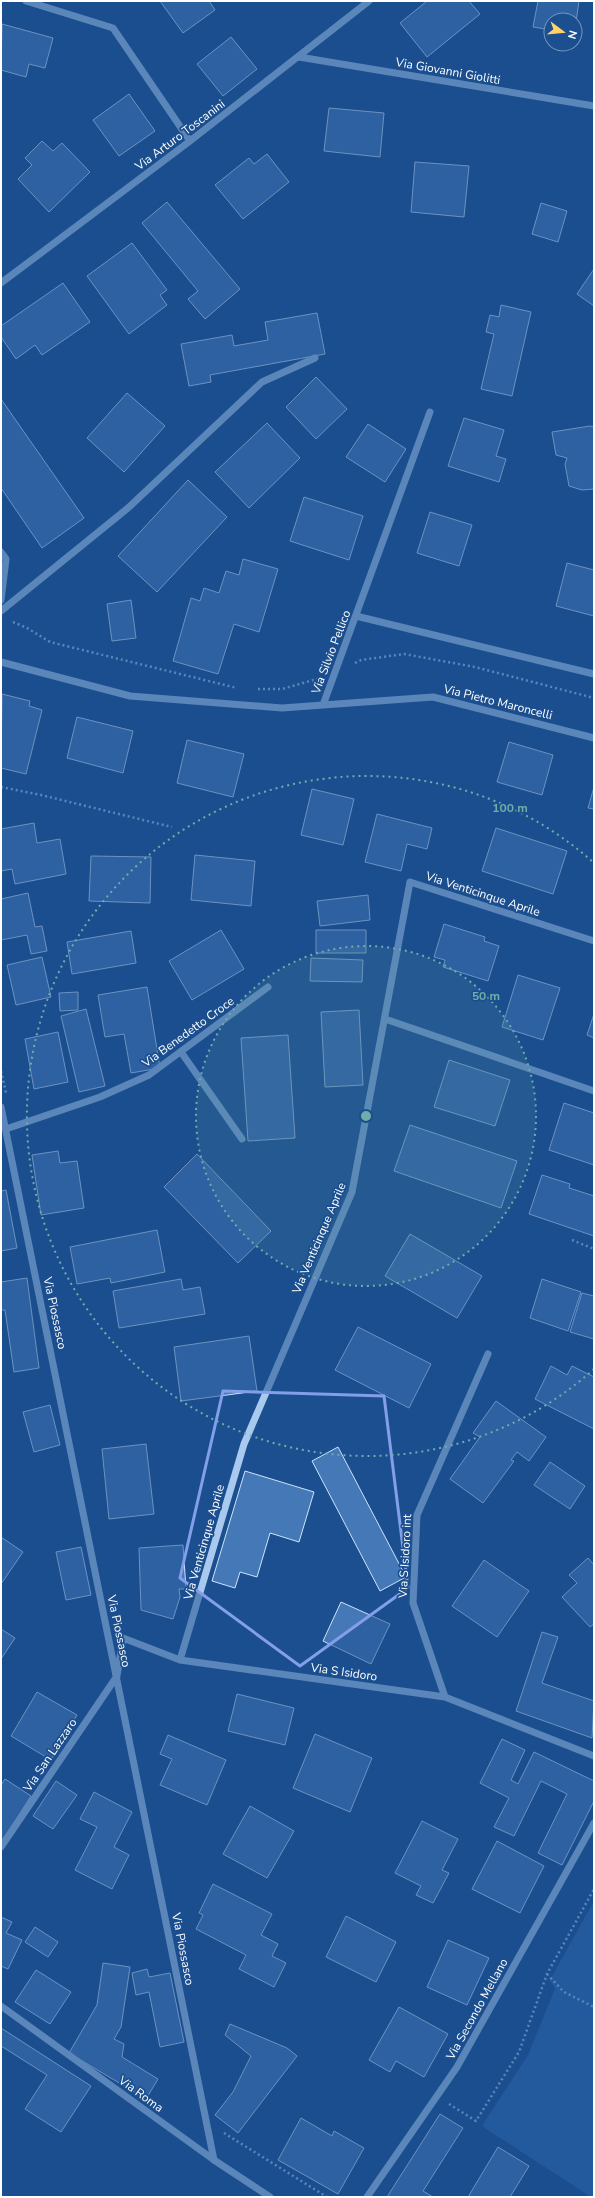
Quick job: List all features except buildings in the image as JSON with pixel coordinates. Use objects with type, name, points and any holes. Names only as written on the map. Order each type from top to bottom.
[{"type":"street","points":[[26,1],[113,28],[190,141]]},
{"type":"street","name":"Via Arturo Toscanini","points":[[1,284],[190,141],[369,1]]},
{"type":"street","name":"Via Giovanni Giolitti","points":[[299,57],[594,106]]},
{"type":"street","points":[[1,611],[128,508],[262,382],[315,358]]},
{"type":"street","name":"Via Silvio Pellico","points":[[1,662],[130,696],[282,708],[323,705],[333,674],[356,616],[430,412]]},
{"type":"street","points":[[1,552],[6,559],[1,600]]},
{"type":"street","points":[[356,616],[594,674]]},
{"type":"street","name":"Via Pietro Maroncelli","points":[[323,705],[433,697],[594,738]]},
{"type":"street","name":"Via Venticinque Aprile","points":[[180,1660],[244,1444],[352,1192],[410,882],[594,941]]},
{"type":"street","name":"Via Benedetto Croce","points":[[6,1129],[100,1097],[150,1075],[268,987]]},
{"type":"street","points":[[385,1019],[594,1091]]},
{"type":"street","points":[[181,1052],[242,1139]]},
{"type":"street","name":"Via Piossasco","points":[[1,1107],[118,1676],[214,2160]]},
{"type":"street","name":"Via S Isidoro int","points":[[445,1697],[413,1603],[417,1515],[488,1354]]},
{"type":"street","name":"Via S Isidoro","points":[[118,1676],[123,1638],[180,1660],[445,1697],[594,1756]]},
{"type":"street","name":"Via San Lazzaro","points":[[1,1847],[118,1676]]},
{"type":"street","name":"Via Secondo Mellano","points":[[367,2197],[457,2067],[594,1823]]},
{"type":"street","name":"Via Roma","points":[[1,2006],[214,2160],[270,2197]]},
{"type":"path","points":[[8,620],[27,628],[50,642],[243,689]]},
{"type":"path","points":[[251,689],[282,689],[333,674],[361,660],[404,654],[475,667],[594,698]]},
{"type":"path","points":[[1,788],[41,795],[172,828]]},
{"type":"path","points":[[572,1240],[594,1249]]},
{"type":"path","points":[[437,2097],[476,2121],[519,2052],[547,1974],[594,1889]]},
{"type":"path","points":[[547,1974],[564,1992],[594,2007]]},
{"type":"highlighted area","points":[[223,1391],[384,1396],[408,1588],[300,1666],[180,1578]]},
{"type":"shaded area","points":[[594,1901],[594,2197],[591,2197],[482,2126],[528,2055],[555,1989],[550,1980]]}]
